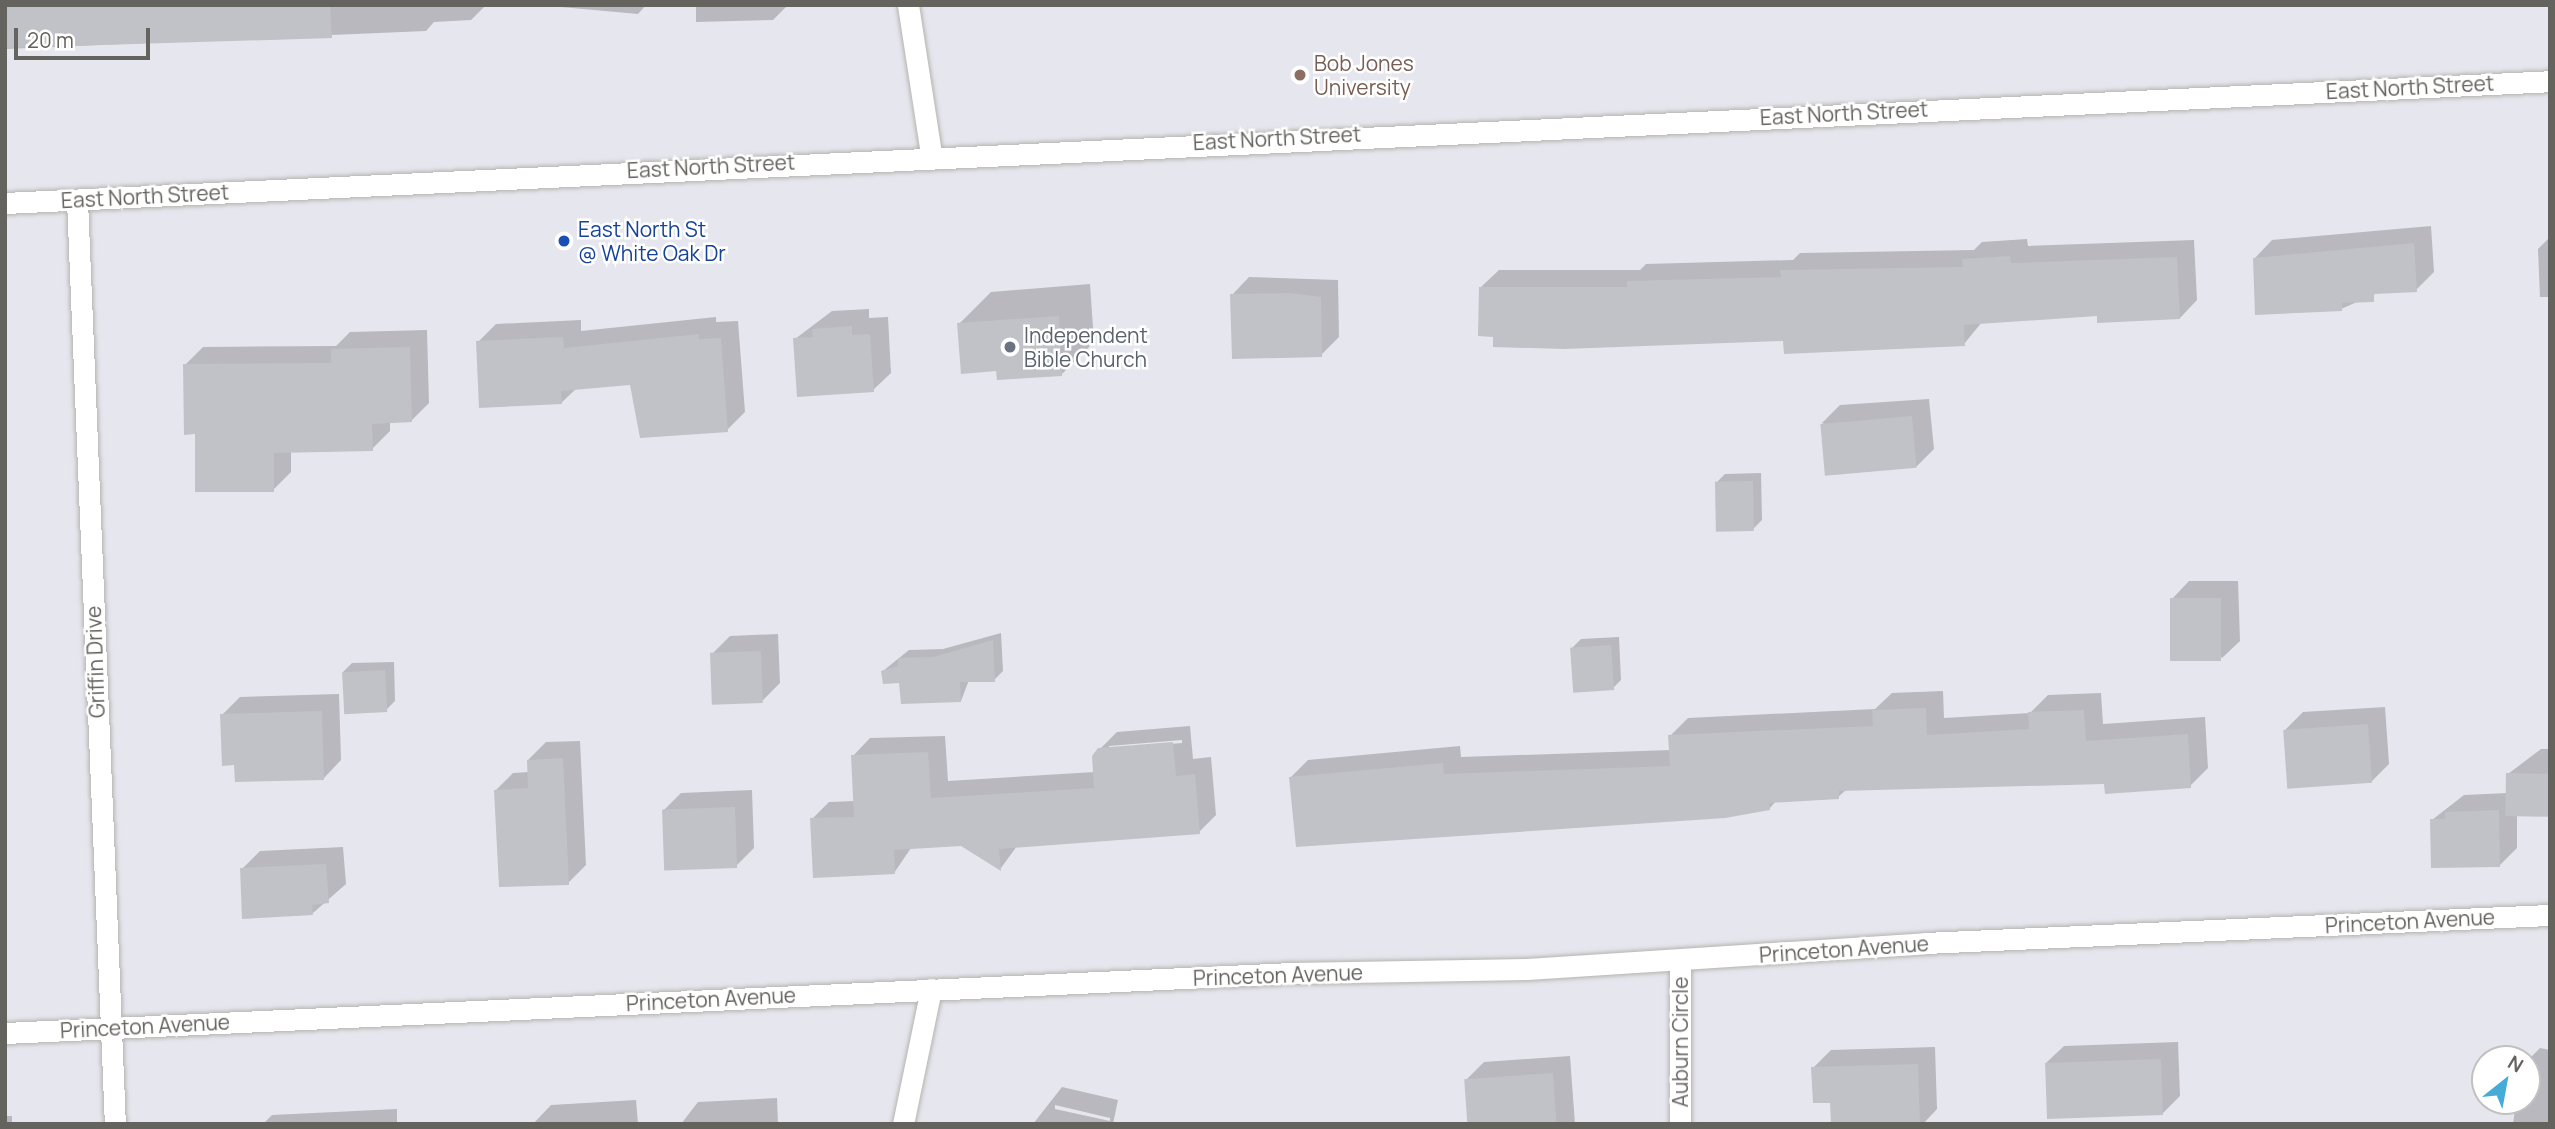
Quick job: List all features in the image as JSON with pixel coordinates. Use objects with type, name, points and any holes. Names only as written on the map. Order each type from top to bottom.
[{"type":"street","points":[[908,5],[931,153]]},
{"type":"street","name":"East North Street","points":[[5,202],[931,153],[2550,81]]},
{"type":"street","name":"Griffin Drive","points":[[77,200],[115,1124]]},
{"type":"street","name":"Princeton Avenue","points":[[5,1033],[931,989],[1680,961],[1925,943],[2550,915]]},
{"type":"street","name":"Auburn Circle","points":[[1680,961],[1680,1124]]},
{"type":"street","points":[[903,1124],[931,989]]},
{"type":"building","points":[[5,5],[330,5],[332,38],[5,48]]},
{"type":"building","points":[[2414,243],[2417,292],[2374,294],[2374,302],[2342,303],[2342,311],[2255,315],[2253,258]]},
{"type":"building","points":[[2010,256],[2011,263],[2177,257],[2180,319],[2097,323],[2097,316],[1964,325],[1965,346],[1784,354],[1783,341],[1564,349],[1493,347],[1493,337],[1478,336],[1479,287],[1627,287],[1627,281],[1781,277],[1780,270],[1963,267],[1962,259]]},
{"type":"building","points":[[1290,293],[1321,297],[1322,357],[1232,359],[1230,294]]},
{"type":"building","name":"Independent Bible Church","points":[[1059,316],[1062,376],[997,380],[996,371],[961,374],[957,323]]},
{"type":"building","points":[[852,326],[852,335],[870,334],[874,392],[797,397],[793,338],[813,337],[812,329]]},
{"type":"building","points":[[699,334],[699,339],[721,338],[728,432],[640,438],[630,385],[561,391],[562,404],[479,408],[476,341],[563,337],[564,348]]},
{"type":"building","points":[[410,347],[412,422],[372,424],[373,451],[274,453],[274,492],[195,492],[195,434],[184,435],[183,364],[331,363],[331,349]]},
{"type":"building","points":[[1912,416],[1917,468],[1825,476],[1820,424]]},
{"type":"building","points":[[1753,481],[1754,531],[1716,532],[1715,482]]},
{"type":"building","points":[[2170,598],[2221,598],[2221,661],[2170,661]]},
{"type":"building","points":[[993,640],[995,682],[960,682],[961,702],[901,704],[899,683],[883,684],[881,671],[898,666],[898,658],[933,657]]},
{"type":"building","points":[[1611,645],[1614,690],[1573,693],[1570,648]]},
{"type":"building","points":[[761,651],[763,703],[712,705],[710,653]]},
{"type":"building","points":[[385,670],[387,712],[344,714],[342,672]]},
{"type":"building","points":[[1926,708],[1927,735],[2029,729],[2028,712],[2084,710],[2086,741],[2188,734],[2191,788],[2105,794],[2104,784],[1839,791],[1839,799],[1769,803],[1770,810],[1725,818],[1296,847],[1289,777],[1443,763],[1444,774],[1670,766],[1668,735],[1873,726],[1872,710]]},
{"type":"building","points":[[322,711],[324,780],[235,782],[234,765],[222,766],[220,714]]},
{"type":"building","points":[[2368,724],[2372,783],[2287,789],[2283,730]]},
{"type":"building","points":[[1173,742],[1176,776],[1195,774],[1200,834],[999,849],[1001,871],[961,846],[894,850],[895,874],[813,878],[810,818],[854,817],[851,755],[928,752],[931,798],[1094,788],[1092,756],[1098,748]]},
{"type":"building","points":[[563,758],[569,885],[499,887],[494,790],[528,788],[527,760]]},
{"type":"building","points":[[2506,773],[2550,774],[2549,817],[2505,816]]},
{"type":"building","points":[[735,807],[737,868],[664,871],[662,810]]},
{"type":"building","points":[[2499,810],[2500,867],[2431,868],[2430,819],[2445,819],[2445,812]]},
{"type":"building","points":[[326,864],[329,903],[312,905],[313,915],[242,919],[240,868]]},
{"type":"building","points":[[2161,1059],[2163,1115],[2047,1119],[2045,1063]]},
{"type":"building","points":[[1918,1064],[1920,1124],[1831,1124],[1830,1103],[1813,1103],[1811,1067]]},
{"type":"building","points":[[1553,1073],[1557,1124],[1467,1124],[1464,1079]]},
{"type":"place","name":"Bob Jones University","points":[[1300,75]]},
{"type":"place","name":"East North St @ White Oak Dr","points":[[564,241]]},
{"type":"place","name":"Independent Bible Church","points":[[1010,347]]}]
